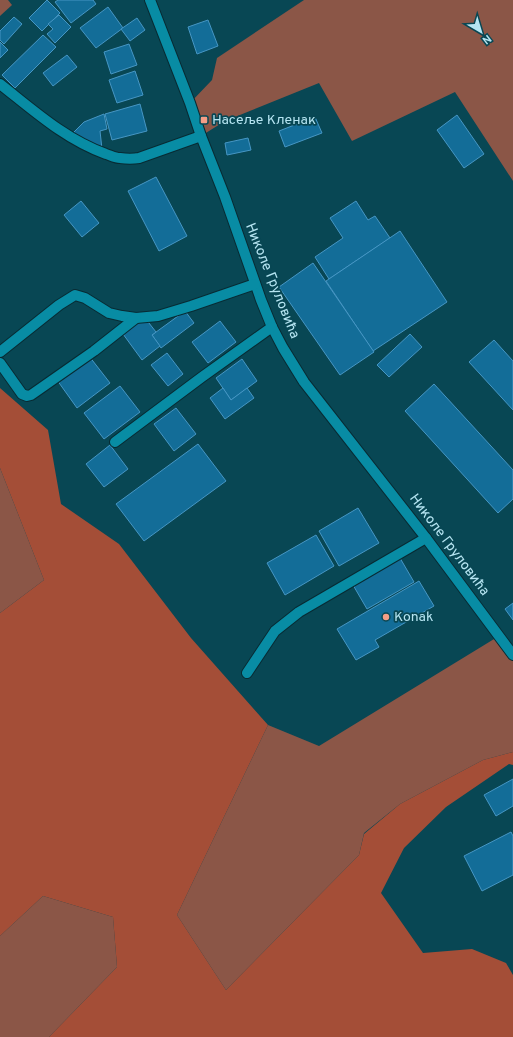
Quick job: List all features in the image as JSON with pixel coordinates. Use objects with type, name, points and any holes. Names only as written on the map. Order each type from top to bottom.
[{"type":"street","name":"Николе Груловића","points":[[150,0],[225,197],[255,284],[272,327],[283,348],[304,382],[426,538],[513,654]]},
{"type":"street","points":[[0,84],[55,127],[76,141],[95,150],[119,158],[139,158],[202,136]]},
{"type":"street","points":[[0,352],[59,304],[75,295],[85,298],[109,313],[136,318],[158,316],[255,284]]},
{"type":"street","points":[[0,364],[22,394],[31,396],[94,351],[136,318]]},
{"type":"street","points":[[115,442],[196,381],[272,327]]},
{"type":"street","points":[[247,673],[274,631],[299,612],[426,538]]},
{"type":"shaded area","points":[[0,0],[8,0],[12,5],[0,16]]},
{"type":"shaded area","points":[[304,0],[513,0],[513,181],[455,92],[352,141],[319,83],[225,121],[201,136],[190,103],[212,80],[217,58]]},
{"type":"shaded area","points":[[0,388],[48,430],[61,504],[119,544],[191,638],[268,725],[177,915],[226,990],[359,855],[364,834],[400,804],[483,760],[513,752],[513,765],[509,764],[446,807],[404,848],[381,893],[423,953],[472,949],[506,963],[513,975],[513,1037],[49,1037],[117,967],[113,917],[43,896],[0,936],[0,613],[44,580],[0,468]]},
{"type":"shaded area","points":[[0,468],[44,580],[0,613]]},
{"type":"shaded area","points":[[499,636],[513,655],[513,752],[483,760],[400,804],[364,833],[359,855],[226,990],[177,915],[268,725],[319,746]]},
{"type":"shaded area","points":[[43,896],[113,917],[117,967],[49,1037],[0,1037],[0,936]]},
{"type":"building","points":[[47,0],[60,13],[42,31],[29,18]]},
{"type":"building","points":[[58,0],[93,0],[96,4],[71,23],[55,2]]},
{"type":"building","points":[[108,7],[123,28],[96,48],[80,28]]},
{"type":"building","points":[[59,15],[71,27],[55,43],[47,34],[53,29],[48,24]]},
{"type":"building","points":[[14,17],[22,24],[4,44],[0,40],[0,31]]},
{"type":"building","points":[[137,18],[145,30],[130,41],[121,29]]},
{"type":"building","points":[[208,20],[218,46],[197,54],[188,27]]},
{"type":"building","points":[[43,35],[56,47],[15,88],[2,75]]},
{"type":"building","points":[[0,42],[8,50],[0,58]]},
{"type":"building","points":[[129,44],[137,65],[111,74],[104,52]]},
{"type":"building","points":[[67,55],[77,67],[53,86],[43,73]]},
{"type":"building","points":[[135,71],[143,95],[117,103],[109,80]]},
{"type":"building","points":[[140,104],[147,131],[112,140],[105,114]]},
{"type":"building","points":[[104,114],[107,129],[100,131],[102,149],[72,134],[84,122]]},
{"type":"building","points":[[457,115],[484,154],[464,168],[437,130]]},
{"type":"building","points":[[315,117],[322,133],[285,147],[279,131]]},
{"type":"building","points":[[248,138],[251,150],[227,155],[225,143]]},
{"type":"building","points":[[156,177],[187,236],[159,251],[128,191]]},
{"type":"building","points":[[81,201],[99,223],[82,237],[64,215]]},
{"type":"building","points":[[356,201],[368,220],[375,216],[390,238],[329,279],[315,257],[343,238],[330,218]]},
{"type":"building","points":[[400,231],[447,302],[373,351],[326,281]]},
{"type":"building","points":[[313,263],[374,352],[340,375],[279,287]]},
{"type":"building","points":[[185,311],[194,323],[161,348],[152,335]]},
{"type":"building","points":[[145,318],[156,332],[152,335],[160,346],[142,360],[123,334]]},
{"type":"building","points":[[220,321],[236,342],[208,363],[192,342]]},
{"type":"building","points":[[410,334],[422,347],[389,377],[377,365]]},
{"type":"building","points":[[494,340],[513,361],[513,410],[469,362]]},
{"type":"building","points":[[167,353],[183,374],[168,386],[151,365]]},
{"type":"building","points":[[89,356],[110,383],[77,408],[57,380]]},
{"type":"building","points":[[242,359],[257,381],[231,400],[216,378]]},
{"type":"building","points":[[434,384],[513,470],[513,499],[498,513],[405,411]]},
{"type":"building","points":[[120,386],[140,412],[104,439],[84,413]]},
{"type":"building","points":[[223,388],[231,400],[247,388],[254,398],[225,419],[210,398]]},
{"type":"building","points":[[176,408],[196,434],[174,451],[154,424]]},
{"type":"building","points":[[198,444],[226,481],[144,541],[116,504]]},
{"type":"building","points":[[110,445],[128,469],[104,487],[86,464]]},
{"type":"building","points":[[358,508],[379,543],[339,566],[319,531]]},
{"type":"building","points":[[316,535],[334,566],[285,595],[267,563]]},
{"type":"building","points":[[400,558],[414,582],[367,609],[353,585]]},
{"type":"building","name":"Konak","points":[[419,581],[434,606],[375,640],[379,647],[356,660],[337,629]]},
{"type":"building","points":[[513,603],[513,620],[505,609]]},
{"type":"building","points":[[513,779],[513,806],[496,816],[484,795]]},
{"type":"building","points":[[511,832],[513,836],[513,875],[482,891],[464,856]]},
{"type":"place","name":"Насеље Кленак","points":[[204,120]]},
{"type":"place","name":"Konak","points":[[386,617]]}]
